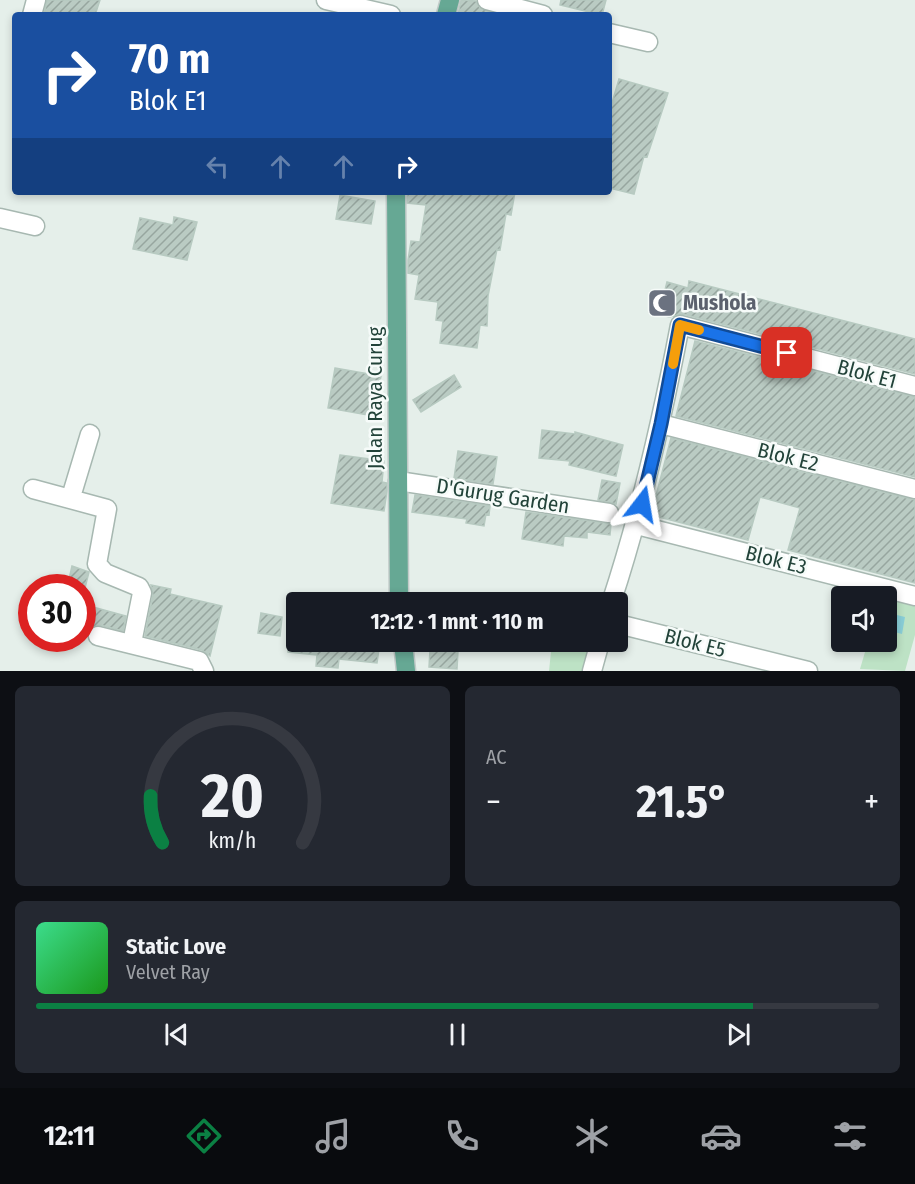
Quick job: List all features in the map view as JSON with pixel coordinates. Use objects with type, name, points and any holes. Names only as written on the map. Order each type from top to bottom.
[{"type":"main road","name":"Jalan Raya Curug","points":[[396,195],[399,592]]},
{"type":"main road","points":[[404,652],[406,671]]},
{"type":"street","points":[[326,0],[379,12]]},
{"type":"street","points":[[487,0],[532,12]]},
{"type":"street","points":[[612,34],[648,42]]},
{"type":"street","points":[[0,218],[35,226]]},
{"type":"street","name":"Blok E1","points":[[661,424],[680,325],[915,386]]},
{"type":"street","points":[[615,592],[637,525],[661,424]]},
{"type":"street","name":"Blok E2","points":[[661,424],[915,489]]},
{"type":"street","points":[[71,497],[90,434]]},
{"type":"street","name":"D'Gurug Garden","points":[[398,481],[609,513]]},
{"type":"street","points":[[33,489],[107,508],[96,564],[105,573],[139,587],[142,594],[132,643]]},
{"type":"street","name":"Blok E3","points":[[637,525],[915,596]]},
{"type":"street","name":"Blok E5","points":[[628,626],[808,671]]},
{"type":"street","points":[[98,636],[199,661],[204,671]]},
{"type":"street","points":[[592,671],[597,652]]},
{"type":"green space","points":[[897,597],[915,602],[915,635],[905,671],[860,669],[865,652],[897,652]]},
{"type":"green space","points":[[551,652],[595,652],[590,671],[549,671]]},
{"type":"water","points":[[897,615],[905,617],[902,634],[897,633]]},
{"type":"building","points":[[47,0],[100,0],[96,12],[45,12]]},
{"type":"building","points":[[461,0],[476,1],[480,8],[491,12],[459,12]]},
{"type":"building","points":[[561,0],[606,0],[603,12],[589,12],[560,5]]},
{"type":"building","points":[[619,79],[668,93],[647,157],[644,156],[634,194],[612,189],[612,103]]},
{"type":"building","points":[[340,195],[375,201],[371,224],[336,219]]},
{"type":"building","points":[[407,195],[514,195],[511,215],[506,214],[500,250],[497,249],[488,296],[487,326],[480,325],[477,348],[440,343],[443,321],[436,320],[438,302],[415,299],[419,275],[408,273],[408,260],[411,241],[420,242],[426,205],[407,203]]},
{"type":"building","points":[[174,217],[197,222],[187,260],[133,249],[140,218],[173,225]]},
{"type":"building","points":[[689,281],[915,339],[915,374],[683,314],[669,317],[649,312],[654,292],[664,294],[667,282],[688,288]]},
{"type":"building","points":[[695,341],[915,397],[915,477],[676,416]]},
{"type":"building","points":[[335,368],[381,376],[373,416],[328,408]]},
{"type":"building","points":[[454,375],[461,387],[421,412],[413,400]]},
{"type":"building","points":[[542,430],[575,434],[575,432],[623,445],[616,476],[569,465],[570,461],[539,458]]},
{"type":"building","points":[[671,438],[915,500],[915,583],[788,550],[800,508],[760,497],[748,540],[651,515]]},
{"type":"building","points":[[458,451],[497,457],[493,484],[454,478]]},
{"type":"building","points":[[340,455],[384,461],[382,482],[387,483],[387,491],[384,511],[331,503]]},
{"type":"building","points":[[602,480],[620,483],[616,504],[598,500]]},
{"type":"building","points":[[415,495],[490,506],[489,515],[486,514],[484,526],[466,523],[467,519],[412,512]]},
{"type":"building","points":[[526,512],[611,524],[610,535],[587,532],[587,538],[564,536],[563,546],[522,539]]},
{"type":"building","points":[[72,566],[89,572],[88,574],[70,574]]},
{"type":"building","points":[[151,585],[171,589],[170,594],[222,606],[210,656],[202,650],[145,636],[153,595]]},
{"type":"building","points":[[96,608],[126,616],[123,631],[100,625],[96,627]]},
{"type":"building","points":[[261,613],[282,617],[280,636],[258,633]]},
{"type":"building","points":[[288,652],[379,652],[377,663],[339,659],[338,668],[316,666],[317,655]]},
{"type":"building","points":[[430,652],[458,652],[457,669],[429,667]]},
{"type":"slow traffic","points":[[673,364],[680,325],[699,330]]},
{"type":"place","name":"Mushola","points":[[662,303]]},
{"type":"route","points":[[642,504],[661,424],[680,325],[787,353]]}]
